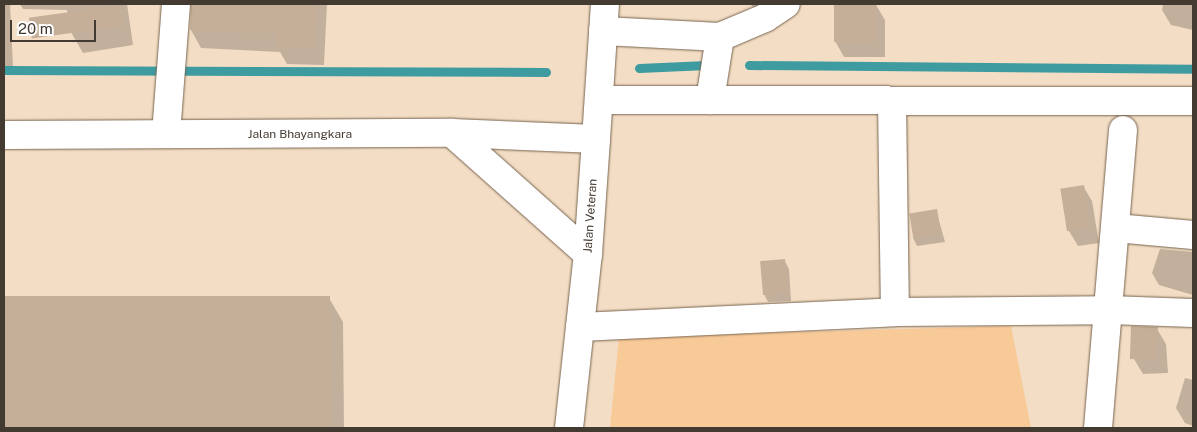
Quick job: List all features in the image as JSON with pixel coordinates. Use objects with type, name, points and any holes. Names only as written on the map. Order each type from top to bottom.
[{"type":"street","points":[[167,128],[176,4]]},
{"type":"street","name":"Jalan Veteran","points":[[569,428],[588,254],[604,4]]},
{"type":"street","points":[[603,31],[720,36],[765,18],[786,4]]},
{"type":"street","points":[[710,100],[720,36]]},
{"type":"street","points":[[599,100],[1193,101]]},
{"type":"street","points":[[892,100],[895,312]]},
{"type":"street","name":"Jalan Bhayangkara","points":[[4,135],[167,128],[596,139]]},
{"type":"street","points":[[1098,428],[1123,130]]},
{"type":"street","points":[[452,134],[588,254]]},
{"type":"street","points":[[1116,228],[1193,235]]},
{"type":"street","points":[[580,327],[895,312],[1109,310],[1193,313]]},
{"type":"shaded area","points":[[1011,326],[1031,428],[610,428],[619,337]]},
{"type":"building","points":[[191,4],[316,4],[315,48],[276,46],[276,34],[190,30]]},
{"type":"building","points":[[834,4],[876,4],[876,42],[834,42]]},
{"type":"building","points":[[120,5],[123,26],[32,39],[29,18]]},
{"type":"building","points":[[1084,185],[1091,227],[1067,231],[1060,189]]},
{"type":"building","points":[[937,209],[941,234],[913,238],[909,213]]},
{"type":"building","points":[[785,259],[788,293],[763,295],[760,261]]},
{"type":"building","points":[[4,296],[330,296],[330,428],[4,428]]},
{"type":"building","points":[[1131,326],[1158,327],[1157,360],[1130,359]]},
{"type":"waterway","points":[[639,68],[707,65]]},
{"type":"waterway","points":[[749,65],[1193,69]]},
{"type":"waterway","points":[[4,70],[546,72]]}]
